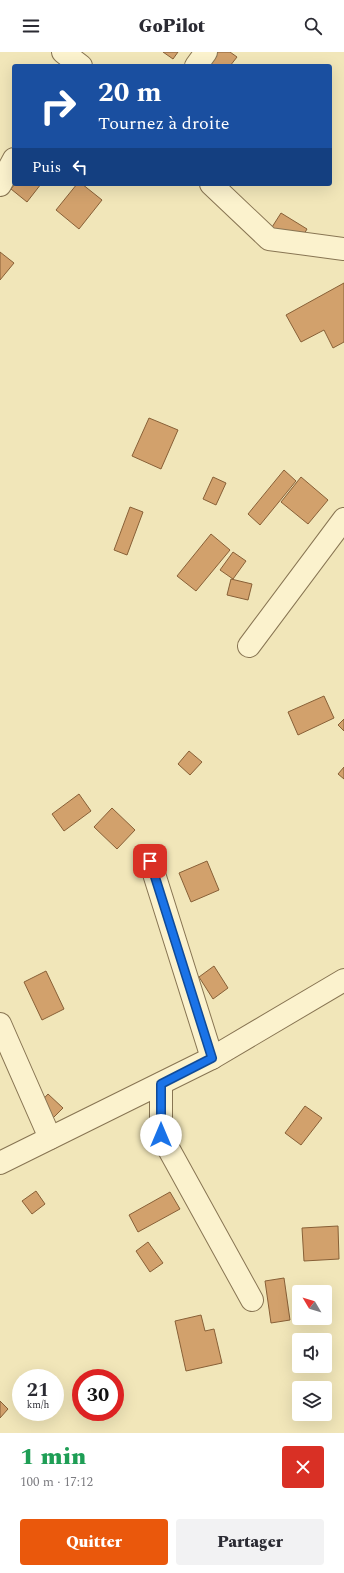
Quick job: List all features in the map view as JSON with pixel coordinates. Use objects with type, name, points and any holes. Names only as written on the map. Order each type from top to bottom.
[{"type":"street","points":[[197,64],[206,52]]},
{"type":"street","points":[[0,185],[12,163]]},
{"type":"street","points":[[214,186],[269,239],[344,249]]},
{"type":"street","points":[[249,646],[344,519]]},
{"type":"street","points":[[150,861],[212,1058]]},
{"type":"street","points":[[0,1163],[212,1058],[344,980]]},
{"type":"street","points":[[0,1024],[50,1138]]},
{"type":"street","points":[[161,1084],[161,1135],[252,1300]]},
{"type":"building","points":[[163,52],[178,52],[173,59]]},
{"type":"building","points":[[212,52],[230,52],[237,57],[232,64],[202,64]]},
{"type":"building","points":[[13,186],[39,186],[27,202],[11,189]]},
{"type":"building","points":[[75,186],[84,186],[102,200],[79,229],[56,210]]},
{"type":"building","points":[[281,213],[307,229],[294,251],[267,235]]},
{"type":"building","points":[[0,252],[14,263],[0,280]]},
{"type":"building","points":[[344,283],[344,342],[333,348],[324,330],[301,342],[286,315]]},
{"type":"building","points":[[149,418],[178,430],[161,469],[132,456]]},
{"type":"building","points":[[284,470],[296,481],[260,525],[248,514]]},
{"type":"building","points":[[213,477],[226,483],[216,505],[203,499]]},
{"type":"building","points":[[301,477],[328,500],[308,524],[281,502]]},
{"type":"building","points":[[130,507],[143,512],[127,555],[114,550]]},
{"type":"building","points":[[211,534],[230,550],[196,591],[177,576]]},
{"type":"building","points":[[233,552],[246,561],[233,579],[220,570]]},
{"type":"building","points":[[231,579],[252,584],[248,600],[227,595]]},
{"type":"building","points":[[324,696],[334,718],[298,735],[288,712]]},
{"type":"building","points":[[344,719],[344,731],[338,725]]},
{"type":"building","points":[[189,751],[202,762],[190,775],[178,764]]},
{"type":"building","points":[[344,767],[344,779],[338,774]]},
{"type":"building","points":[[79,794],[91,811],[64,831],[52,814]]},
{"type":"building","points":[[112,808],[135,830],[117,849],[94,827]]},
{"type":"building","points":[[207,861],[219,890],[191,902],[179,873]]},
{"type":"building","points":[[214,966],[228,988],[213,999],[199,977]]},
{"type":"building","points":[[46,971],[64,1009],[42,1020],[24,982]]},
{"type":"building","points":[[48,1094],[63,1108],[51,1120],[36,1107]]},
{"type":"building","points":[[305,1106],[322,1118],[301,1145],[285,1133]]},
{"type":"building","points":[[36,1191],[45,1204],[32,1214],[22,1201]]},
{"type":"building","points":[[170,1192],[180,1209],[138,1232],[129,1215]]},
{"type":"building","points":[[338,1226],[339,1259],[304,1261],[302,1228]]},
{"type":"building","points":[[148,1242],[163,1263],[150,1272],[136,1251]]},
{"type":"building","points":[[284,1278],[290,1320],[271,1323],[265,1281]]},
{"type":"building","points":[[201,1315],[205,1331],[214,1329],[222,1363],[186,1371],[175,1321]]},
{"type":"building","points":[[0,1401],[8,1409],[0,1418]]},
{"type":"route","points":[[150,861],[212,1058],[161,1084],[161,1135]]}]
